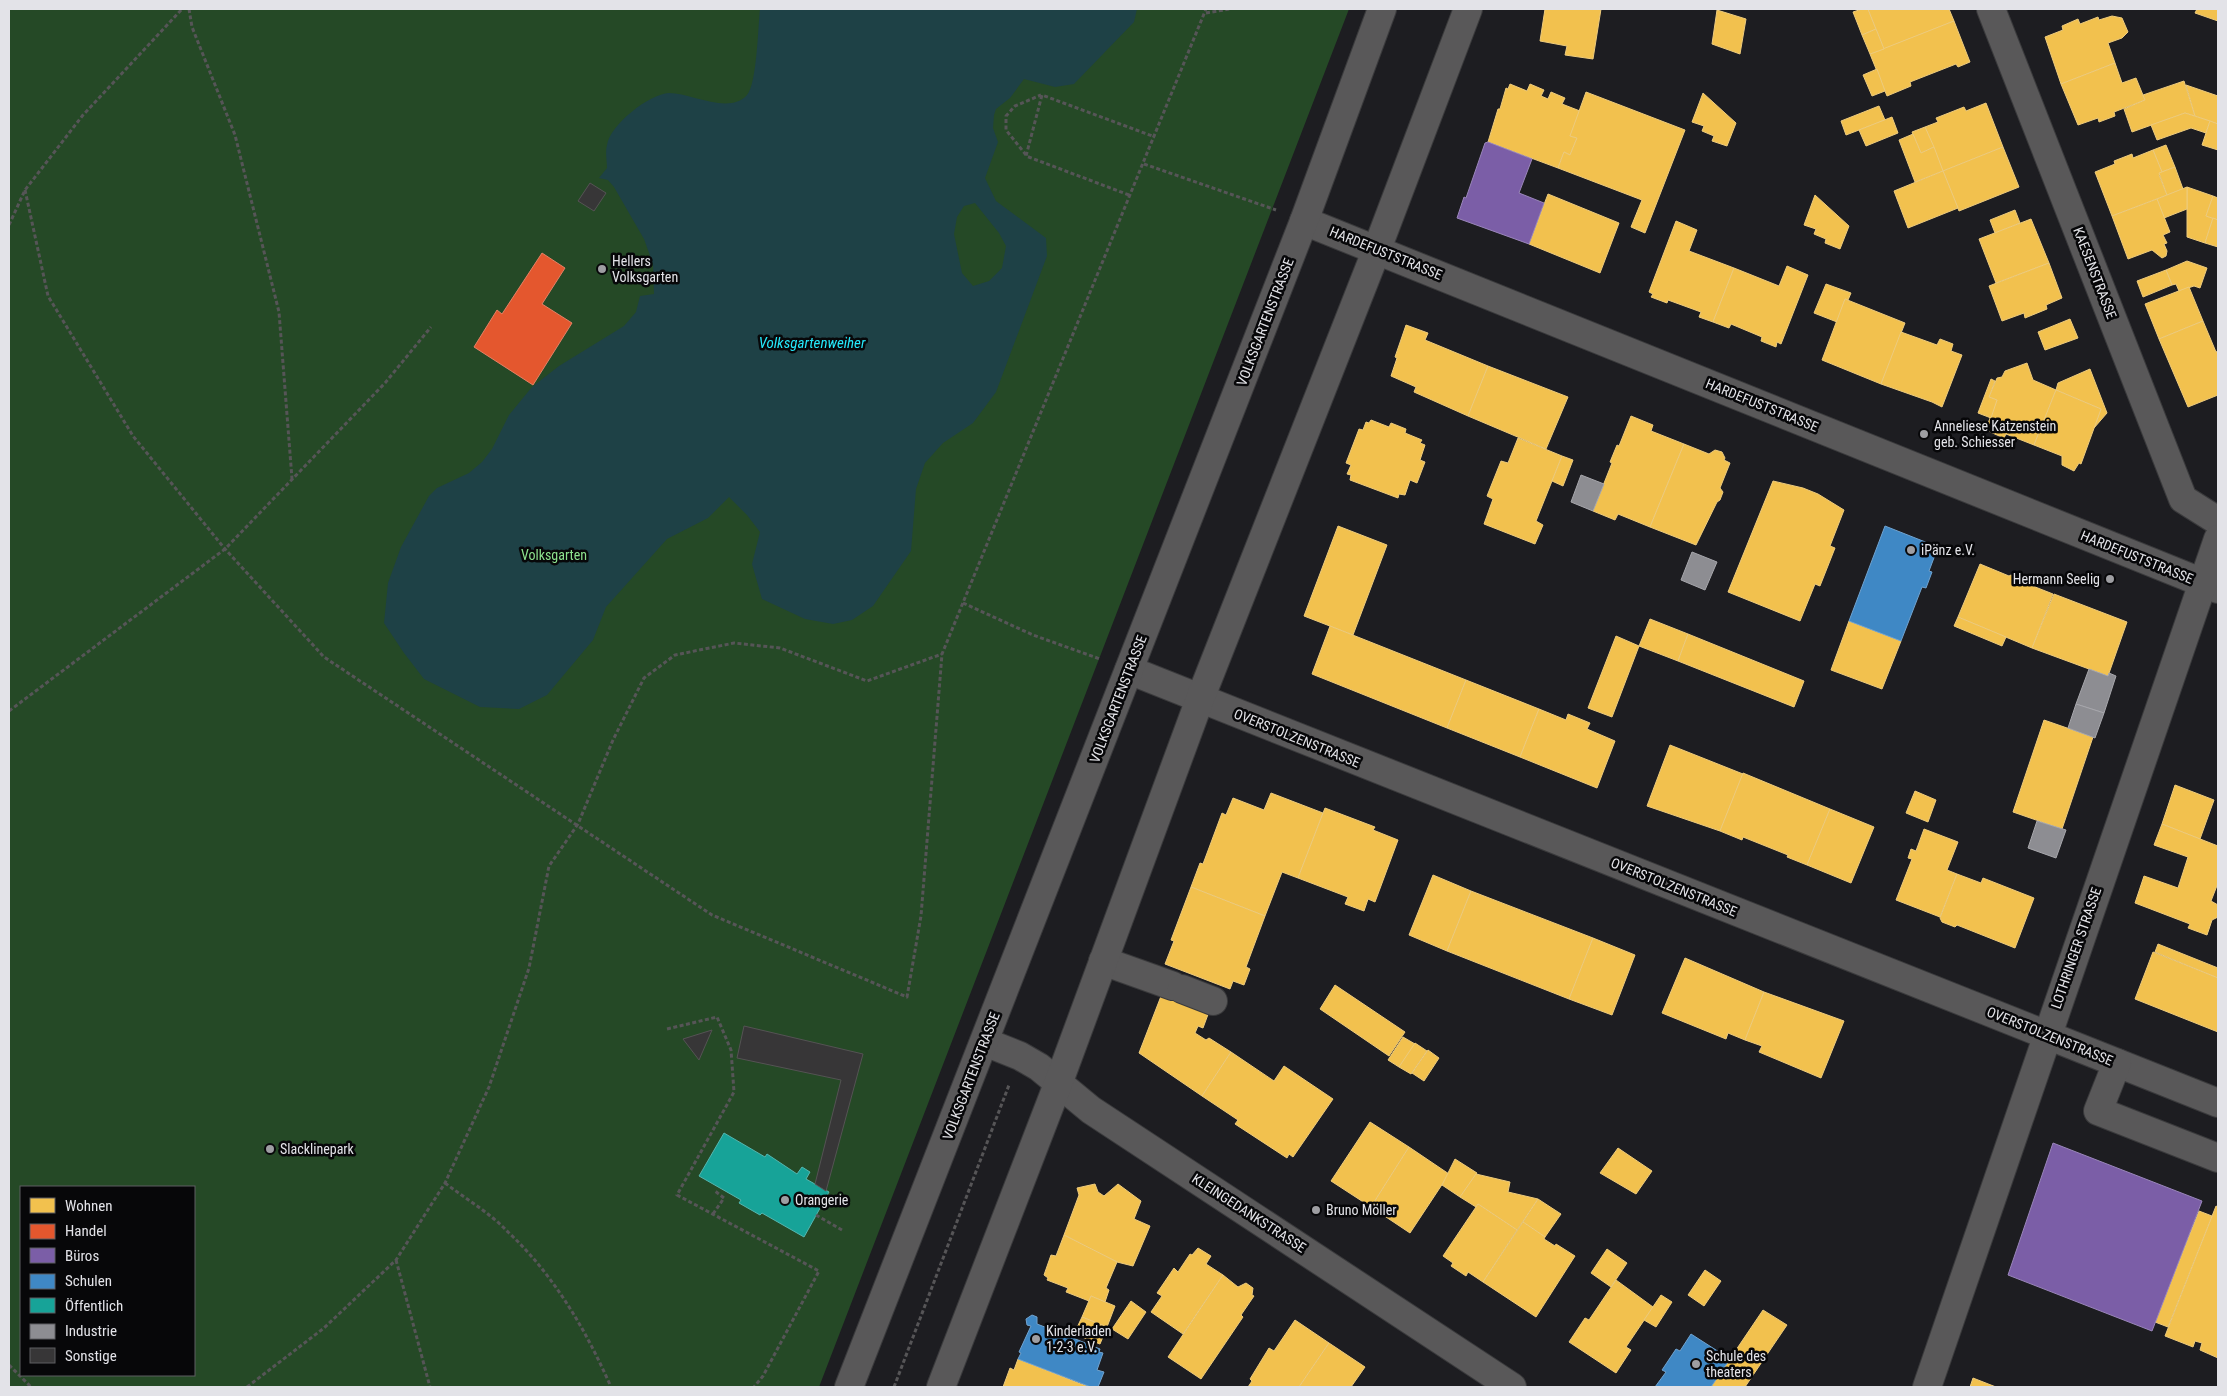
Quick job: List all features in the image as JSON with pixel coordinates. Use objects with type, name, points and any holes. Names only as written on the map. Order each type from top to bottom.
[{"type":"street","name":"VOLKSGARTENSTRASSE","points":[[849,1387],[1304,221],[1382,9]]},
{"type":"street","points":[[940,1387],[1058,1084],[1200,699],[1377,249],[1468,9]]},
{"type":"street","name":"KAESENSTRASSE","points":[[1991,9],[2183,499],[2218,521]]},
{"type":"street","name":"HARDEFUSTSTRASSE","points":[[1304,221],[2210,586]]},
{"type":"street","name":"LOTHRINGER STRASSE","points":[[1927,1387],[2046,1034],[2210,586],[2218,539]]},
{"type":"street","name":"OVERSTOLZENSTRASSE","points":[[1129,670],[2218,1103]]},
{"type":"street","points":[[1103,962],[1213,1000]]},
{"type":"street","name":"KLEINGEDANKSTRASSE","points":[[985,1042],[1020,1056],[1039,1067],[1092,1110],[1508,1386]]},
{"type":"street","points":[[2117,1062],[2098,1111],[2218,1158]]},
{"type":"path","points":[[9,225],[25,190],[83,116],[182,9]]},
{"type":"path","points":[[189,9],[192,27],[235,135],[279,312],[292,479]]},
{"type":"path","points":[[25,190],[48,296],[133,436],[225,549],[324,657],[578,824],[712,915],[908,996],[921,916],[942,654],[1206,11],[1230,9]]},
{"type":"path","points":[[1129,195],[1026,156],[1006,130],[1006,116],[1015,106],[1042,95],[1155,136]]},
{"type":"path","points":[[1026,156],[1042,95]]},
{"type":"path","points":[[1144,164],[1304,221]]},
{"type":"path","points":[[9,711],[225,549],[386,383],[431,327]]},
{"type":"path","points":[[963,603],[1032,635],[1129,670]]},
{"type":"path","points":[[247,1387],[324,1328],[396,1260],[445,1183],[489,1087],[529,968],[549,866],[578,824],[614,740],[644,678],[674,656],[734,643],[780,648],[867,682],[942,654]]},
{"type":"path","points":[[667,1030],[717,1016],[731,1050],[734,1092],[677,1195],[819,1271],[763,1376],[754,1387]]},
{"type":"path","points":[[894,1387],[1020,1056]]},
{"type":"path","points":[[445,1183],[508,1231],[560,1291],[594,1348],[611,1387]]},
{"type":"path","points":[[713,1214],[724,1198],[715,1191]]},
{"type":"path","points":[[816,1215],[842,1230]]},
{"type":"path","points":[[396,1260],[430,1387]]},
{"type":"path","points":[[9,1366],[31,1387]]},
{"type":"green space","name":"Volksgarten","points":[[9,9],[1349,9],[819,1387],[9,1387]]},
{"type":"water","name":"Volksgartenweiher","points":[[760,9],[1137,9],[1134,22],[1074,84],[1055,87],[1024,79],[1010,98],[996,109],[993,128],[998,142],[985,178],[996,201],[1046,238],[1047,256],[996,392],[973,423],[943,443],[925,463],[916,489],[911,551],[873,606],[852,620],[833,624],[805,619],[762,599],[752,564],[760,532],[747,515],[729,497],[708,518],[667,539],[606,607],[593,640],[547,695],[519,709],[480,707],[424,679],[384,623],[388,583],[401,547],[429,496],[437,488],[469,473],[482,462],[492,449],[509,415],[532,387],[559,366],[624,326],[636,312],[640,296],[654,294],[653,265],[644,239],[614,187],[608,180],[599,178],[607,168],[607,145],[615,129],[623,120],[641,105],[661,95],[669,93],[678,94],[710,102],[730,103],[739,101],[747,95],[755,67]],"holes":[[[975,203],[999,233],[1006,246],[1002,268],[989,281],[973,286],[962,273],[954,234],[957,217],[964,206]]]},
{"type":"building: Wohnen","points":[[1545,9],[1601,9],[1593,59],[1565,55],[1567,46],[1540,41]]},
{"type":"building: Wohnen","points":[[1868,9],[1876,29],[1862,35],[1853,12]]},
{"type":"building: Wohnen","points":[[1868,9],[1949,9],[1954,21],[1884,49]]},
{"type":"building: Wohnen","points":[[2197,9],[2218,9],[2218,21],[2195,13]]},
{"type":"building: Wohnen","points":[[1717,10],[1746,19],[1740,54],[1712,44]]},
{"type":"building: Wohnen","points":[[2112,16],[2122,18],[2128,32],[2122,38],[2108,43],[2115,63],[2061,84],[2045,37],[2063,30],[2062,26],[2078,19],[2080,24],[2098,17],[2099,20]]},
{"type":"building: Wohnen","points":[[1954,21],[1970,62],[1958,67],[1956,64],[1910,82],[1911,86],[1887,96],[1870,54]]},
{"type":"building: Wohnen","points":[[1876,29],[1884,49],[1870,54],[1862,35]]},
{"type":"building: Wohnen","points":[[2115,63],[2122,83],[2136,78],[2145,100],[2114,112],[2115,116],[2099,122],[2098,118],[2078,125],[2061,84]]},
{"type":"building: Wohnen","points":[[1877,69],[1885,91],[1872,96],[1863,75]]},
{"type":"building: Wohnen","points":[[2184,81],[2195,116],[2185,113],[2132,132],[2124,109],[2145,100],[2143,95]]},
{"type":"building: Wohnen","points":[[1510,84],[1527,91],[1530,84],[1544,90],[1541,96],[1548,99],[1551,92],[1565,98],[1562,104],[1580,111],[1570,136],[1577,138],[1570,155],[1564,152],[1558,168],[1488,142],[1498,109],[1500,109],[1506,88],[1508,89]]},
{"type":"building: Wohnen","points":[[2186,85],[2218,96],[2218,124],[2195,116]]},
{"type":"building: Wohnen","points":[[1586,92],[1685,130],[1645,233],[1631,227],[1642,200],[1558,168],[1564,152],[1570,155],[1577,138],[1570,136]]},
{"type":"building: Wohnen","points":[[1703,93],[1736,123],[1727,146],[1712,141],[1714,136],[1702,131],[1704,126],[1692,122]]},
{"type":"building: Wohnen","points":[[1986,103],[2003,147],[1943,171],[1925,127],[1938,122],[1936,118],[1964,107],[1966,111]]},
{"type":"building: Wohnen","points":[[1879,106],[1885,120],[1846,135],[1841,121]]},
{"type":"building: Wohnen","points":[[2185,113],[2210,121],[2206,133],[2191,128],[2157,140],[2151,125]]},
{"type":"building: Wohnen","points":[[1892,117],[1898,133],[1866,146],[1859,130]]},
{"type":"building: Wohnen","points":[[2210,121],[2218,124],[2218,150],[2202,145]]},
{"type":"building: Wohnen","points":[[1925,127],[1934,147],[1921,153],[1912,132]]},
{"type":"building: Wohnen","points":[[1913,134],[1921,153],[1934,147],[1943,171],[1915,182],[1899,140]]},
{"type":"building: Wohnen","points":[[2166,145],[2175,167],[2162,172],[2153,150]]},
{"type":"building: Wohnen","points":[[2003,147],[2019,187],[1959,211],[1943,171]]},
{"type":"building: Wohnen","points":[[2153,150],[2162,172],[2159,175],[2167,195],[2112,216],[2095,172],[2115,164],[2114,161],[2132,154],[2133,158]]},
{"type":"building: Wohnen","points":[[2175,167],[2183,189],[2167,195],[2159,173]]},
{"type":"building: Wohnen","points":[[1943,171],[1958,208],[1908,228],[1894,191]]},
{"type":"building: Wohnen","points":[[2187,187],[2213,196],[2206,216],[2213,218],[2205,243],[2187,237]]},
{"type":"building: Wohnen","points":[[2187,187],[2187,209],[2164,218],[2157,199]]},
{"type":"building: Wohnen","points":[[1548,194],[1619,223],[1600,273],[1529,244]]},
{"type":"building: Wohnen","points":[[1815,195],[1849,226],[1840,249],[1825,243],[1826,239],[1814,234],[1816,229],[1804,225]]},
{"type":"building: Wohnen","points":[[2213,196],[2218,198],[2218,220],[2206,216]]},
{"type":"building: Wohnen","points":[[2157,199],[2170,232],[2163,235],[2167,243],[2164,244],[2167,251],[2166,256],[2162,258],[2152,250],[2128,259],[2112,216]]},
{"type":"building: Wohnen","points":[[2015,210],[2020,223],[1995,233],[1990,220]]},
{"type":"building: Wohnen","points":[[2213,218],[2218,220],[2218,247],[2205,243]]},
{"type":"building: Wohnen","points":[[2031,219],[2049,263],[1996,283],[1979,239]]},
{"type":"building: Wohnen","points":[[1676,221],[1697,230],[1689,251],[1734,268],[1713,322],[1699,317],[1701,312],[1668,300],[1667,303],[1651,297],[1653,294],[1649,292]]},
{"type":"building: Wohnen","points":[[2187,261],[2207,268],[2200,288],[2194,286],[2179,291],[2176,284],[2172,285],[2166,270]]},
{"type":"building: Wohnen","points":[[2049,263],[2062,298],[2046,305],[2047,309],[2025,318],[2024,313],[2002,321],[1989,286]]},
{"type":"building: Wohnen","points":[[1787,266],[1808,275],[1781,344],[1777,342],[1776,347],[1761,341],[1762,337],[1731,324],[1729,328],[1713,322],[1734,268],[1779,286]]},
{"type":"building: Wohnen","points":[[2166,270],[2172,285],[2143,297],[2137,281]]},
{"type":"building: Wohnen","points":[[1826,284],[1851,293],[1848,300],[1845,299],[1837,322],[1814,313]]},
{"type":"building: Wohnen","points":[[2189,287],[2203,321],[2159,339],[2145,304]]},
{"type":"building: Wohnen","points":[[1845,299],[1905,323],[1881,384],[1822,360]]},
{"type":"building: Wohnen","points":[[2070,319],[2078,338],[2045,350],[2038,332]]},
{"type":"building: Wohnen","points":[[2203,321],[2216,352],[2218,351],[2218,395],[2188,407],[2159,339]]},
{"type":"building: Wohnen","points":[[1406,325],[1428,333],[1425,340],[1488,366],[1468,416],[1414,392],[1416,387],[1391,376],[1397,358],[1395,357]]},
{"type":"building: Wohnen","points":[[1901,332],[1937,345],[1940,339],[1953,344],[1951,351],[1962,355],[1942,407],[1881,384]]},
{"type":"building: Wohnen","points":[[2027,363],[2033,380],[2056,390],[2034,445],[2006,434],[2004,438],[1990,432],[1991,428],[1987,426],[1997,400],[1989,397],[1997,378],[2002,377],[2005,371]]},
{"type":"building: Wohnen","points":[[1488,366],[1568,397],[1546,449],[1468,416]]},
{"type":"building: Wohnen","points":[[2090,369],[2107,413],[2094,428],[2101,409],[2056,390],[2058,383]]},
{"type":"building: Wohnen","points":[[1991,379],[1995,381],[1989,397],[1997,400],[1991,418],[1978,413]]},
{"type":"building: Wohnen","points":[[2056,390],[2101,409],[2081,464],[2079,463],[2074,471],[2062,465],[2062,456],[2034,445]]},
{"type":"building: Wohnen","points":[[1631,416],[1653,425],[1651,431],[1684,444],[1650,527],[1618,514],[1615,520],[1593,511],[1612,463],[1610,462],[1617,445],[1619,446]]},
{"type":"building: Wohnen","points":[[1371,420],[1389,427],[1391,423],[1406,429],[1405,433],[1422,440],[1420,443],[1425,445],[1420,460],[1425,462],[1417,483],[1410,480],[1405,495],[1399,494],[1398,498],[1350,480],[1351,475],[1347,474],[1351,465],[1346,463],[1359,429],[1363,430],[1366,422],[1369,423]]},
{"type":"building: Wohnen","points":[[1518,438],[1562,456],[1536,521],[1543,525],[1535,544],[1484,524],[1493,499],[1487,496],[1501,461],[1508,463]]},
{"type":"building: Wohnen","points":[[1684,444],[1709,454],[1715,450],[1722,452],[1724,460],[1730,463],[1720,488],[1723,492],[1720,500],[1717,502],[1696,545],[1650,527]]},
{"type":"building: Wohnen","points":[[1562,456],[1573,460],[1563,486],[1552,481]]},
{"type":"building: Wohnen","points":[[1773,481],[1803,488],[1818,494],[1844,510],[1830,546],[1835,548],[1820,586],[1815,584],[1800,621],[1728,592]]},
{"type":"building: Wohnen","points":[[1338,526],[1387,545],[1353,635],[1304,616]]},
{"type":"building: Wohnen","points":[[1980,564],[2009,576],[2025,580],[2025,583],[2053,594],[2032,648],[1958,617]]},
{"type":"building: Wohnen","points":[[2054,594],[2127,622],[2108,676],[2032,648]]},
{"type":"building: Wohnen","points":[[1958,617],[2006,637],[2002,646],[1954,626]]},
{"type":"building: Wohnen","points":[[1650,619],[1688,634],[1678,661],[1639,646]]},
{"type":"building: Wohnen","points":[[1849,621],[1901,641],[1882,689],[1831,670]]},
{"type":"building: Wohnen","points":[[1330,626],[1466,680],[1447,728],[1312,674]]},
{"type":"building: Wohnen","points":[[1688,634],[1804,681],[1794,707],[1678,661]]},
{"type":"building: Wohnen","points":[[1616,636],[1639,646],[1612,717],[1588,708]]},
{"type":"building: Wohnen","points":[[1466,680],[1539,709],[1520,757],[1447,728]]},
{"type":"building: Wohnen","points":[[1539,709],[1566,720],[1568,714],[1590,723],[1587,729],[1615,741],[1597,788],[1520,757]]},
{"type":"building: Wohnen","points":[[2044,720],[2093,737],[2062,829],[2013,812]]},
{"type":"building: Wohnen","points":[[1670,745],[1743,774],[1720,831],[1647,806]]},
{"type":"building: Wohnen","points":[[1743,773],[1830,809],[1807,865],[1787,857],[1788,855],[1743,837],[1742,840],[1720,831]]},
{"type":"building: Wohnen","points":[[2175,785],[2214,800],[2200,839],[2162,824]]},
{"type":"building: Wohnen","points":[[1915,791],[1936,800],[1928,822],[1906,813]]},
{"type":"building: Wohnen","points":[[1271,793],[1323,813],[1298,878],[1282,872],[1265,916],[1191,887],[1200,863],[1203,864],[1222,813],[1226,815],[1233,798],[1264,810]]},
{"type":"building: Wohnen","points":[[1325,808],[1375,827],[1373,830],[1398,840],[1375,902],[1368,899],[1364,911],[1345,904],[1348,897],[1298,878]]},
{"type":"building: Wohnen","points":[[1830,809],[1874,827],[1851,883],[1807,865]]},
{"type":"building: Wohnen","points":[[2162,824],[2218,846],[2218,883],[2211,901],[2218,905],[2218,917],[2212,920],[2207,935],[2188,928],[2190,924],[2135,903],[2144,876],[2178,888],[2188,857],[2154,845]]},
{"type":"building: Wohnen","points":[[1924,829],[1958,842],[1947,870],[1957,874],[1940,917],[1896,900],[1912,859],[1908,858],[1911,849],[1916,851]]},
{"type":"building: Wohnen","points":[[1957,874],[1981,883],[1983,878],[2034,898],[2015,948],[1957,925],[1955,927],[1942,922],[1940,918]]},
{"type":"building: Wohnen","points":[[1433,875],[1471,891],[1447,951],[1409,935]]},
{"type":"building: Wohnen","points":[[1191,887],[1265,916],[1246,967],[1250,969],[1244,985],[1233,981],[1230,989],[1165,964],[1174,941],[1171,940]]},
{"type":"building: Wohnen","points":[[1471,891],[1593,938],[1569,999],[1447,951]]},
{"type":"building: Wohnen","points":[[1593,938],[1635,955],[1612,1015],[1569,999]]},
{"type":"building: Wohnen","points":[[2158,944],[2218,968],[2218,978],[2155,952]]},
{"type":"building: Wohnen","points":[[2153,952],[2218,978],[2218,1032],[2135,999]]},
{"type":"building: Wohnen","points":[[1685,958],[1764,992],[1745,1040],[1728,1033],[1726,1039],[1662,1013]]},
{"type":"building: Wohnen","points":[[1335,985],[1405,1032],[1389,1056],[1320,1009]]},
{"type":"building: Wohnen","points":[[1163,991],[1210,1009],[1203,1028],[1198,1026],[1195,1033],[1206,1040],[1209,1038],[1231,1052],[1202,1096],[1139,1053]]},
{"type":"building: Wohnen","points":[[1764,992],[1844,1021],[1821,1078],[1759,1052],[1762,1046],[1745,1040]]},
{"type":"building: Wohnen","points":[[1403,1037],[1415,1044],[1399,1067],[1388,1060]]},
{"type":"building: Wohnen","points":[[1415,1043],[1427,1051],[1411,1074],[1399,1067]]},
{"type":"building: Wohnen","points":[[1428,1050],[1439,1058],[1424,1081],[1412,1073]]},
{"type":"building: Wohnen","points":[[1231,1052],[1274,1081],[1284,1066],[1333,1099],[1293,1157],[1289,1154],[1287,1158],[1235,1124],[1238,1120],[1202,1096]]},
{"type":"building: Wohnen","points":[[1370,1122],[1409,1147],[1371,1207],[1331,1181]]},
{"type":"building: Wohnen","points":[[1409,1147],[1449,1174],[1410,1233],[1371,1207]]},
{"type":"building: Wohnen","points":[[1618,1148],[1652,1171],[1636,1194],[1600,1173]]},
{"type":"building: Wohnen","points":[[1455,1159],[1477,1173],[1460,1197],[1442,1185]]},
{"type":"building: Wohnen","points":[[1476,1174],[1510,1182],[1508,1192],[1538,1199],[1517,1230],[1478,1204],[1476,1207],[1460,1197]]},
{"type":"building: Wohnen","points":[[1095,1184],[1098,1192],[1104,1196],[1118,1184],[1141,1201],[1134,1219],[1150,1226],[1133,1266],[1117,1262],[1064,1235],[1079,1195],[1077,1188]]},
{"type":"building: Wohnen","points":[[1538,1199],[1561,1214],[1545,1237],[1523,1222]]},
{"type":"building: Wohnen","points":[[1478,1204],[1517,1230],[1483,1282],[1468,1272],[1466,1276],[1451,1266],[1453,1263],[1443,1256]]},
{"type":"building: Wohnen","points":[[2216,1206],[2218,1207],[2218,1358],[2200,1350],[2202,1343],[2195,1341],[2193,1347],[2165,1336]]},
{"type":"building: Wohnen","points":[[2199,1211],[2212,1216],[2168,1327],[2155,1322]]},
{"type":"building: Wohnen","points":[[1523,1222],[1545,1237],[1544,1239],[1575,1256],[1536,1317],[1483,1282]]},
{"type":"building: Wohnen","points":[[1064,1235],[1117,1262],[1106,1288],[1109,1290],[1105,1302],[1091,1296],[1089,1301],[1066,1292],[1068,1288],[1047,1280],[1048,1278],[1044,1275],[1051,1255],[1056,1256]]},
{"type":"building: Wohnen","points":[[1198,1248],[1211,1256],[1206,1264],[1223,1275],[1183,1334],[1151,1312],[1162,1296],[1157,1293],[1174,1268],[1178,1272],[1190,1254],[1192,1255]]},
{"type":"building: Wohnen","points":[[1607,1249],[1627,1263],[1611,1287],[1591,1273]]},
{"type":"building: Wohnen","points":[[1705,1270],[1721,1281],[1704,1306],[1688,1295]]},
{"type":"building: Wohnen","points":[[1223,1275],[1238,1287],[1246,1283],[1253,1288],[1252,1295],[1254,1296],[1241,1315],[1243,1317],[1201,1379],[1168,1357]]},
{"type":"building: Wohnen","points":[[1616,1280],[1653,1307],[1626,1347],[1631,1350],[1616,1373],[1569,1342],[1585,1318],[1589,1320]]},
{"type":"building: Wohnen","points":[[1661,1295],[1672,1302],[1656,1327],[1644,1320]]},
{"type":"building: Wohnen","points":[[1091,1296],[1115,1306],[1107,1327],[1082,1317]]},
{"type":"building: Wohnen","points":[[1131,1301],[1146,1312],[1128,1339],[1112,1329]]},
{"type":"building: Wohnen","points":[[1763,1310],[1787,1325],[1745,1387],[1711,1387]]},
{"type":"building: Wohnen","points":[[1082,1317],[1107,1327],[1100,1344],[1074,1334]]},
{"type":"building: Wohnen","points":[[1295,1320],[1329,1343],[1299,1387],[1248,1387],[1252,1381],[1250,1379],[1269,1348],[1274,1351]]},
{"type":"building: Wohnen","points":[[1329,1343],[1365,1367],[1351,1387],[1299,1387]]},
{"type":"building: Wohnen","points":[[1018,1359],[1091,1387],[1003,1387],[1010,1368],[1014,1370]]},
{"type":"building: Wohnen","points":[[1973,1378],[1996,1387],[1970,1387]]},
{"type":"building: Handel","points":[[542,253],[565,268],[542,304],[572,323],[533,385],[474,347],[497,310],[502,314]]},
{"type":"building: Büros","points":[[1488,142],[1532,159],[1519,193],[1544,203],[1529,244],[1457,218],[1485,143]]},
{"type":"building: Büros","points":[[2053,1143],[2202,1201],[2152,1331],[2008,1275]]},
{"type":"building: Schulen","points":[[1885,526],[1938,547],[1929,571],[1932,572],[1926,588],[1922,587],[1901,641],[1849,621]]},
{"type":"building: Schulen","points":[[1032,1315],[1037,1317],[1037,1324],[1050,1329],[1052,1325],[1074,1334],[1073,1338],[1100,1349],[1099,1352],[1103,1353],[1097,1370],[1104,1372],[1098,1387],[1091,1387],[1018,1359],[1021,1353],[1019,1352],[1031,1326],[1027,1325],[1026,1319]]},
{"type":"building: Schulen","name":"Schule des theaters","points":[[1691,1334],[1730,1359],[1711,1387],[1655,1387],[1666,1372],[1662,1370],[1676,1349],[1680,1351]]},
{"type":"building: Öffentlich","name":"Orangerie","points":[[724,1133],[765,1157],[767,1154],[797,1174],[802,1167],[810,1172],[806,1179],[829,1192],[804,1237],[762,1213],[760,1215],[739,1203],[741,1200],[699,1176]]},
{"type":"building: Industrie","points":[[1581,475],[1604,484],[1593,511],[1571,502]]},
{"type":"building: Industrie","points":[[1692,552],[1717,562],[1705,590],[1681,580]]},
{"type":"building: Industrie","points":[[2089,669],[2108,676],[2109,673],[2116,676],[2104,713],[2076,704]]},
{"type":"building: Industrie","points":[[2076,704],[2104,713],[2095,738],[2068,728]]},
{"type":"building: Industrie","points":[[2037,821],[2066,830],[2056,858],[2028,848]]},
{"type":"building: Sonstige","points":[[590,183],[606,193],[594,211],[578,201]]},
{"type":"building: Sonstige","points":[[744,1026],[863,1054],[826,1191],[815,1184],[841,1080],[737,1058]]},
{"type":"building: Sonstige","points":[[712,1030],[699,1060],[683,1039]]},
{"type":"place","name":"Hellers Volksgarten","points":[[602,269]]},
{"type":"place","name":"Anneliese Katzenstein geb. Schiesser","points":[[1924,434]]},
{"type":"place","name":"iPänz e.V.","points":[[1911,550]]},
{"type":"place","name":"Hermann Seelig","points":[[2110,579]]},
{"type":"place","name":"Slacklinepark","points":[[270,1149]]},
{"type":"place","name":"Orangerie","points":[[785,1200]]},
{"type":"place","name":"Bruno Möller","points":[[1316,1210]]},
{"type":"place","name":"Kinderladen 1-2-3 e.V.","points":[[1036,1339]]},
{"type":"place","name":"Schule des theaters","points":[[1696,1364]]}]
